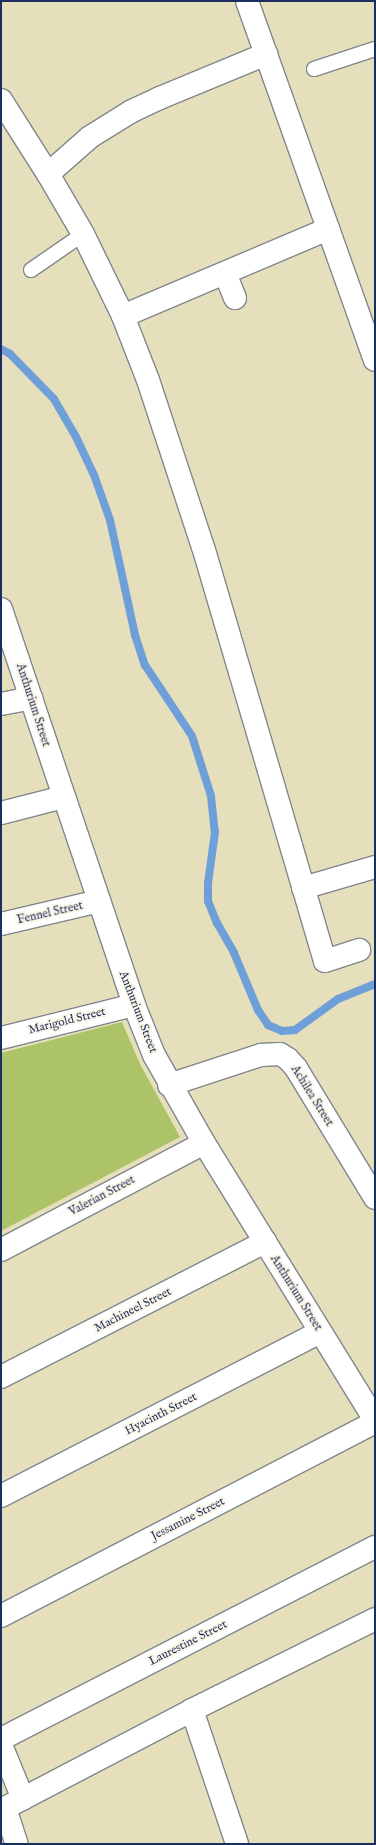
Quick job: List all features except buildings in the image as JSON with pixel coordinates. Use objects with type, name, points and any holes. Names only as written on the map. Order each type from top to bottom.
[{"type":"street","points":[[247,1],[375,360]]},
{"type":"street","points":[[48,174],[90,137],[132,112],[160,98],[266,54]]},
{"type":"street","points":[[1,100],[48,174],[83,234],[123,316],[165,428],[204,550],[325,961],[359,950]]},
{"type":"street","points":[[123,316],[328,229]]},
{"type":"street","points":[[225,273],[235,298]]},
{"type":"street","name":"Anthurium Street","points":[[1,609],[143,1031],[169,1085],[375,1421]]},
{"type":"street","points":[[1,704],[31,698]]},
{"type":"street","points":[[1,813],[64,797]]},
{"type":"street","points":[[303,888],[375,867]]},
{"type":"street","name":"Fennel Street","points":[[1,924],[99,901]]},
{"type":"street","name":"Marigold Street","points":[[1,1038],[134,1005]]},
{"type":"street","name":"Achilea Street","points":[[169,1085],[261,1054],[280,1054],[296,1068],[375,1198]]},
{"type":"street","name":"Valerian Street","points":[[1,1250],[204,1143]]},
{"type":"street","name":"Machineel Street","points":[[1,1377],[265,1242]]},
{"type":"street","name":"Hyacinth Street","points":[[1,1496],[320,1332]]},
{"type":"street","name":"Jessamine Street","points":[[1,1616],[375,1421]]},
{"type":"street","name":"Laurestine Street","points":[[1,1739],[375,1547]]},
{"type":"street","points":[[10,1806],[192,1710],[375,1619]]},
{"type":"street","points":[[192,1710],[237,1844]]},
{"type":"street","points":[[1,1745],[17,1844]]},
{"type":"lane","points":[[314,69],[375,49]]},
{"type":"lane","points":[[31,270],[83,234]]},
{"type":"green space","points":[[122,1022],[140,1064],[180,1137],[1,1231],[1,1053]]},
{"type":"waterway","points":[[1,349],[10,354],[54,399],[76,437],[94,475],[110,520],[135,635],[145,665],[192,736],[211,796],[215,832],[208,883],[208,901],[217,923],[234,953],[258,1010],[268,1025],[282,1031],[295,1030],[338,999],[375,984]]}]
